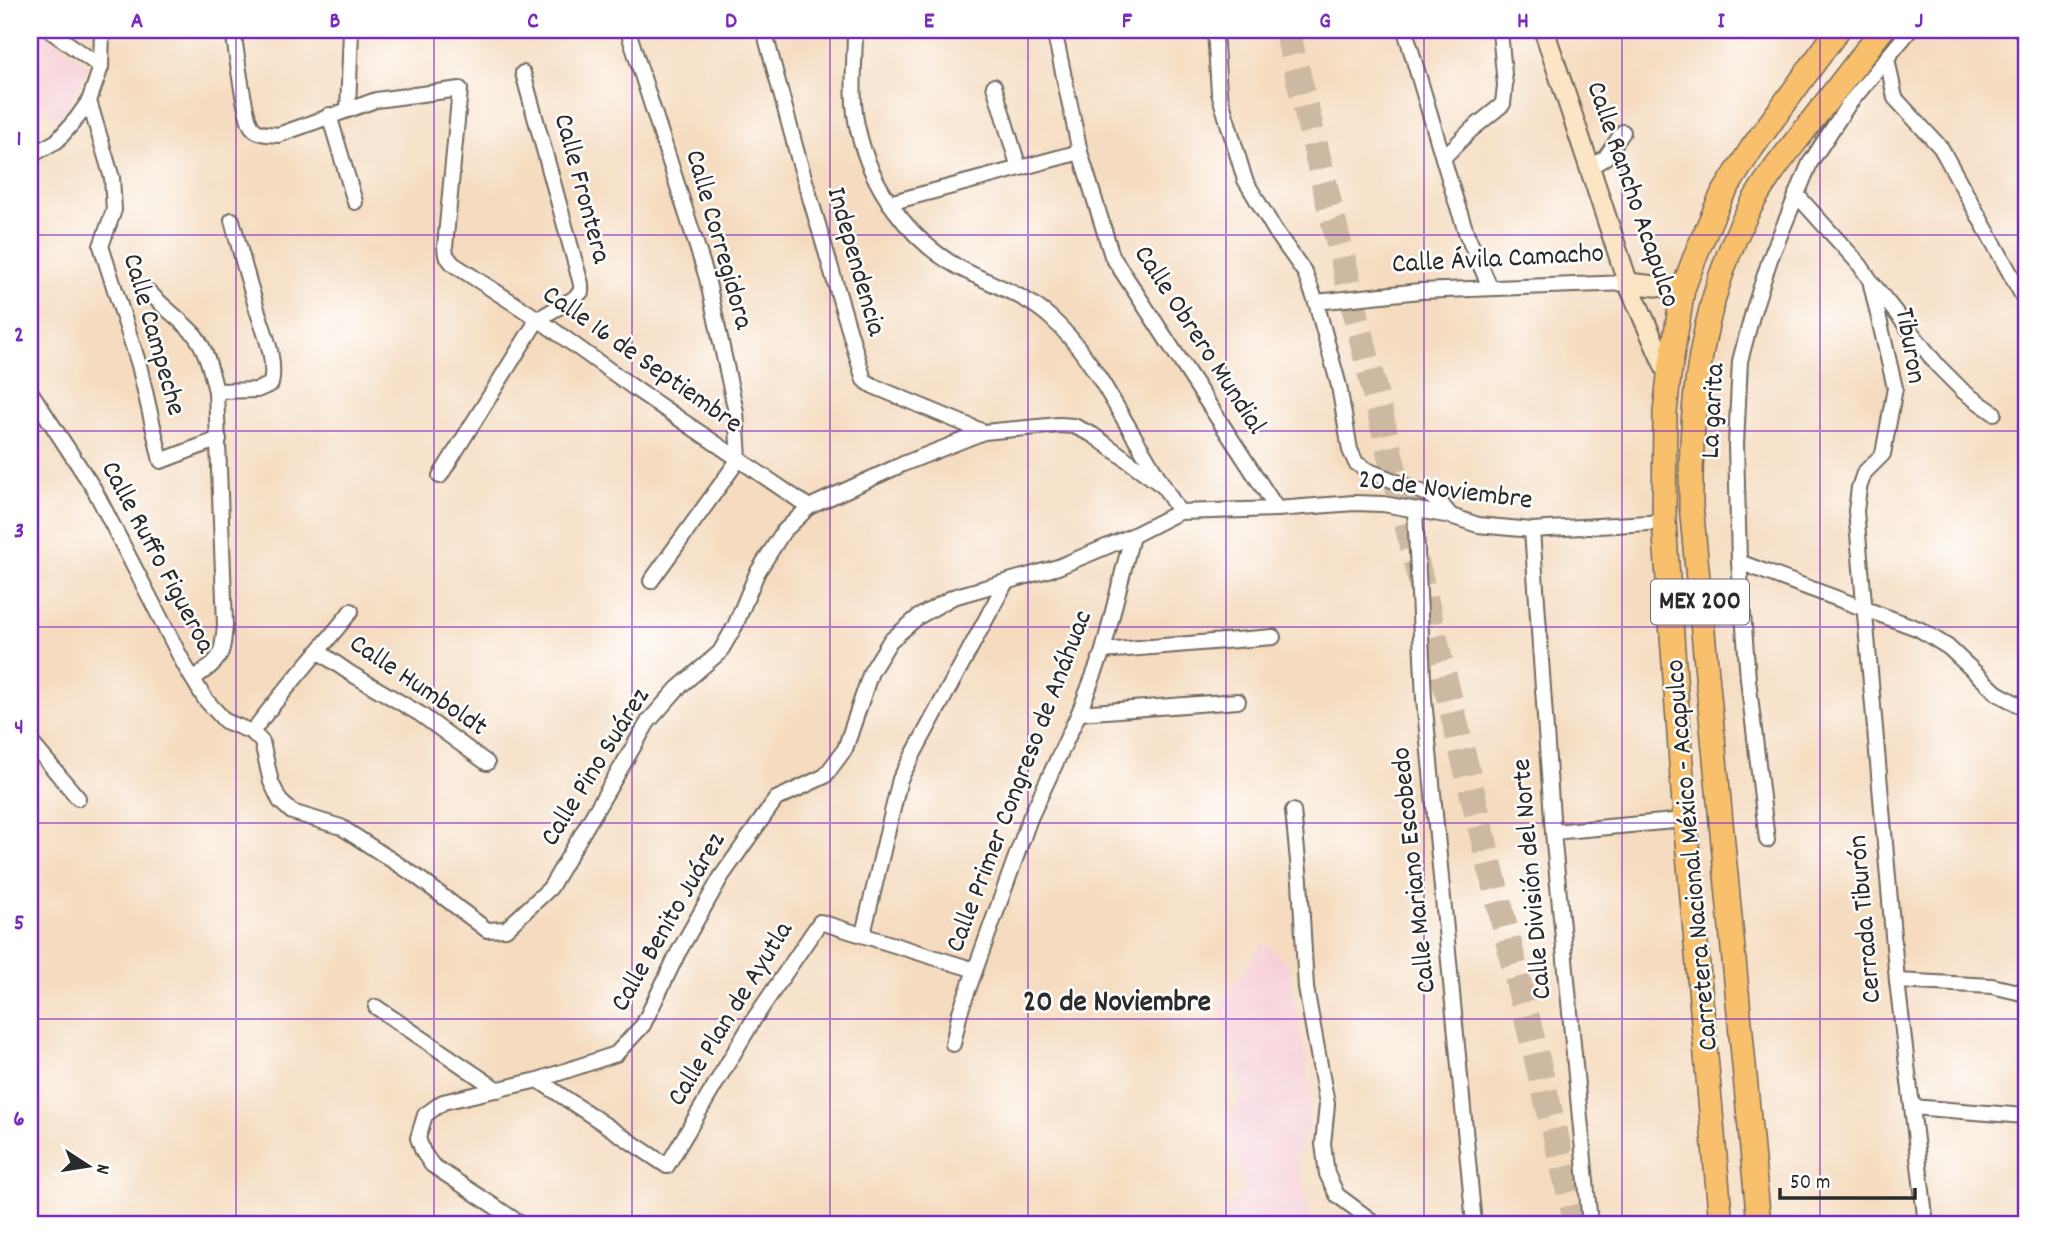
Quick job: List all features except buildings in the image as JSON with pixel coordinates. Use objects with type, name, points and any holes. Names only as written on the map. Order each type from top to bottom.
[{"type":"main road","name":"Calle Rancho Acapulco","points":[[1544,30],[1628,283],[1669,376]]},
{"type":"main road","name":"Carretera Nacional México - Acapulco","points":[[1721,1224],[1685,820],[1664,522],[1663,452],[1669,376],[1683,289],[1721,197],[1752,148],[1838,30]]},
{"type":"main road","name":"Carretera Nacional México - Acapulco","points":[[1759,1224],[1691,505],[1690,449],[1694,391],[1704,334],[1722,271],[1746,214],[1775,168],[1882,30]]},
{"type":"main road","name":"Calle Ávila Camacho","points":[[1628,283],[1683,289]]},
{"type":"street","points":[[49,30],[102,67]]},
{"type":"street","points":[[30,156],[57,141],[89,101],[102,67],[102,30]]},
{"type":"street","points":[[233,30],[246,111],[252,127],[262,134],[278,135],[348,109],[351,30]]},
{"type":"street","name":"Independencia","points":[[764,30],[798,157],[864,380],[984,432]]},
{"type":"street","points":[[855,30],[853,94],[858,130],[874,177],[889,203],[907,226],[944,259],[1021,298],[1048,315],[1075,340],[1179,512]]},
{"type":"street","name":"Calle Obrero Mundial","points":[[1054,30],[1080,152],[1112,257],[1277,509]]},
{"type":"street","points":[[1215,30],[1219,93],[1245,180],[1276,232],[1305,273],[1316,302],[1339,386],[1350,450],[1356,463],[1429,495],[1451,516]]},
{"type":"street","points":[[1405,30],[1467,235],[1490,287]]},
{"type":"street","name":"La garita","points":[[1767,840],[1748,679],[1739,562],[1736,445],[1740,362],[1770,259],[1810,163],[1848,105],[1910,30]]},
{"type":"street","points":[[2020,30],[2026,33]]},
{"type":"street","points":[[1443,158],[1503,104],[1505,85],[1500,31]]},
{"type":"street","name":"Calle Corregidora","points":[[630,37],[706,278],[736,412],[739,459]]},
{"type":"street","points":[[1887,58],[1895,98],[1941,148],[2026,302]]},
{"type":"street","name":"Calle Frontera","points":[[440,476],[538,319],[581,292],[523,73]]},
{"type":"street","points":[[994,86],[1019,168]]},
{"type":"street","name":"Calle 16 de Septiembre","points":[[348,109],[376,100],[460,89],[446,256],[453,264],[538,319],[808,507]]},
{"type":"street","name":"Calle Campeche","points":[[89,101],[112,178],[114,210],[101,246],[139,365],[160,461],[219,439]]},
{"type":"street","points":[[329,115],[355,202]]},
{"type":"street","points":[[1590,167],[1605,158],[1623,132]]},
{"type":"street","points":[[889,203],[1080,152]]},
{"type":"street","name":"Tiburon","points":[[1796,194],[1860,265],[1870,280],[1895,388],[1883,454],[1864,473],[1858,488],[1856,511],[1864,609]]},
{"type":"street","points":[[216,391],[257,390],[271,384],[273,373],[267,337],[232,220]]},
{"type":"street","points":[[1870,280],[1938,366],[1964,392],[1994,413]]},
{"type":"street","name":"Calle Ávila Camacho","points":[[1316,302],[1420,291],[1628,283]]},
{"type":"street","points":[[149,292],[194,334],[201,344],[216,391],[225,625],[223,652],[216,663],[193,679]]},
{"type":"street","name":"Calle Ruffo Figueroa","points":[[30,391],[94,489],[185,666],[205,699],[225,721],[252,732]]},
{"type":"street","name":"Calle Pino Suárez","points":[[252,732],[262,742],[271,782],[280,801],[292,812],[341,827],[416,876],[487,930],[506,929],[550,888],[648,722],[678,688],[720,652],[735,626],[757,573],[783,532],[808,507],[902,464],[984,432],[1059,425],[1074,426],[1093,435],[1163,486]]},
{"type":"street","points":[[651,581],[739,459]]},
{"type":"street","name":"20 de Noviembre","points":[[1179,512],[1354,503],[1383,504],[1451,516],[1478,525],[1532,530],[1664,522]]},
{"type":"street","name":"Calle Mariano Escobedo","points":[[1415,510],[1424,699],[1474,1224]]},
{"type":"street","name":"Calle Benito Juárez","points":[[521,1224],[432,1165],[418,1138],[425,1115],[443,1102],[538,1080],[616,1054],[643,1025],[678,953],[721,877],[776,799],[825,776],[845,749],[870,671],[890,640],[918,617],[953,597],[1058,567],[1132,536],[1179,512]]},
{"type":"street","name":"Calle División del Norte","points":[[1532,530],[1553,832],[1590,1224]]},
{"type":"street","name":"Calle Primer Congreso de Anáhuac","points":[[953,1045],[960,1012],[1030,818],[1079,713],[1102,651],[1132,536]]},
{"type":"street","points":[[1739,562],[1919,629],[1948,648],[1997,694],[2026,709]]},
{"type":"street","points":[[863,934],[900,779],[1006,582]]},
{"type":"street","name":"Cerrada Tiburón","points":[[1864,609],[1897,981],[1926,1224]]},
{"type":"street","points":[[252,732],[351,611]]},
{"type":"street","points":[[1102,651],[1273,637]]},
{"type":"street","name":"Calle Humboldt","points":[[319,652],[420,714],[487,763]]},
{"type":"street","points":[[1079,713],[1238,701]]},
{"type":"street","points":[[30,741],[78,799]]},
{"type":"street","points":[[1293,811],[1306,988],[1327,1104],[1323,1144],[1327,1174],[1337,1195],[1376,1224]]},
{"type":"street","points":[[1553,832],[1685,820]]},
{"type":"street","name":"Calle Plan de Ayutla","points":[[538,1080],[667,1166],[754,1020],[820,922],[975,970]]},
{"type":"street","points":[[1897,981],[1992,986],[2026,994]]},
{"type":"street","points":[[376,1007],[498,1090]]},
{"type":"street","points":[[1912,1107],[2025,1116]]},
{"type":"shaded area","points":[[30,30],[41,30],[89,66],[61,123],[30,95]]},
{"type":"shaded area","points":[[1263,942],[1289,965],[1310,1085],[1310,1126],[1296,1153],[1308,1209],[1314,1224],[1218,1224],[1242,1189],[1226,1122],[1243,1095],[1219,1006]]},
{"type":"tunnel","points":[[1287,30],[1577,1224]]},
{"type":"district","name":"20 de Noviembre","points":[[1117,1004]]}]
